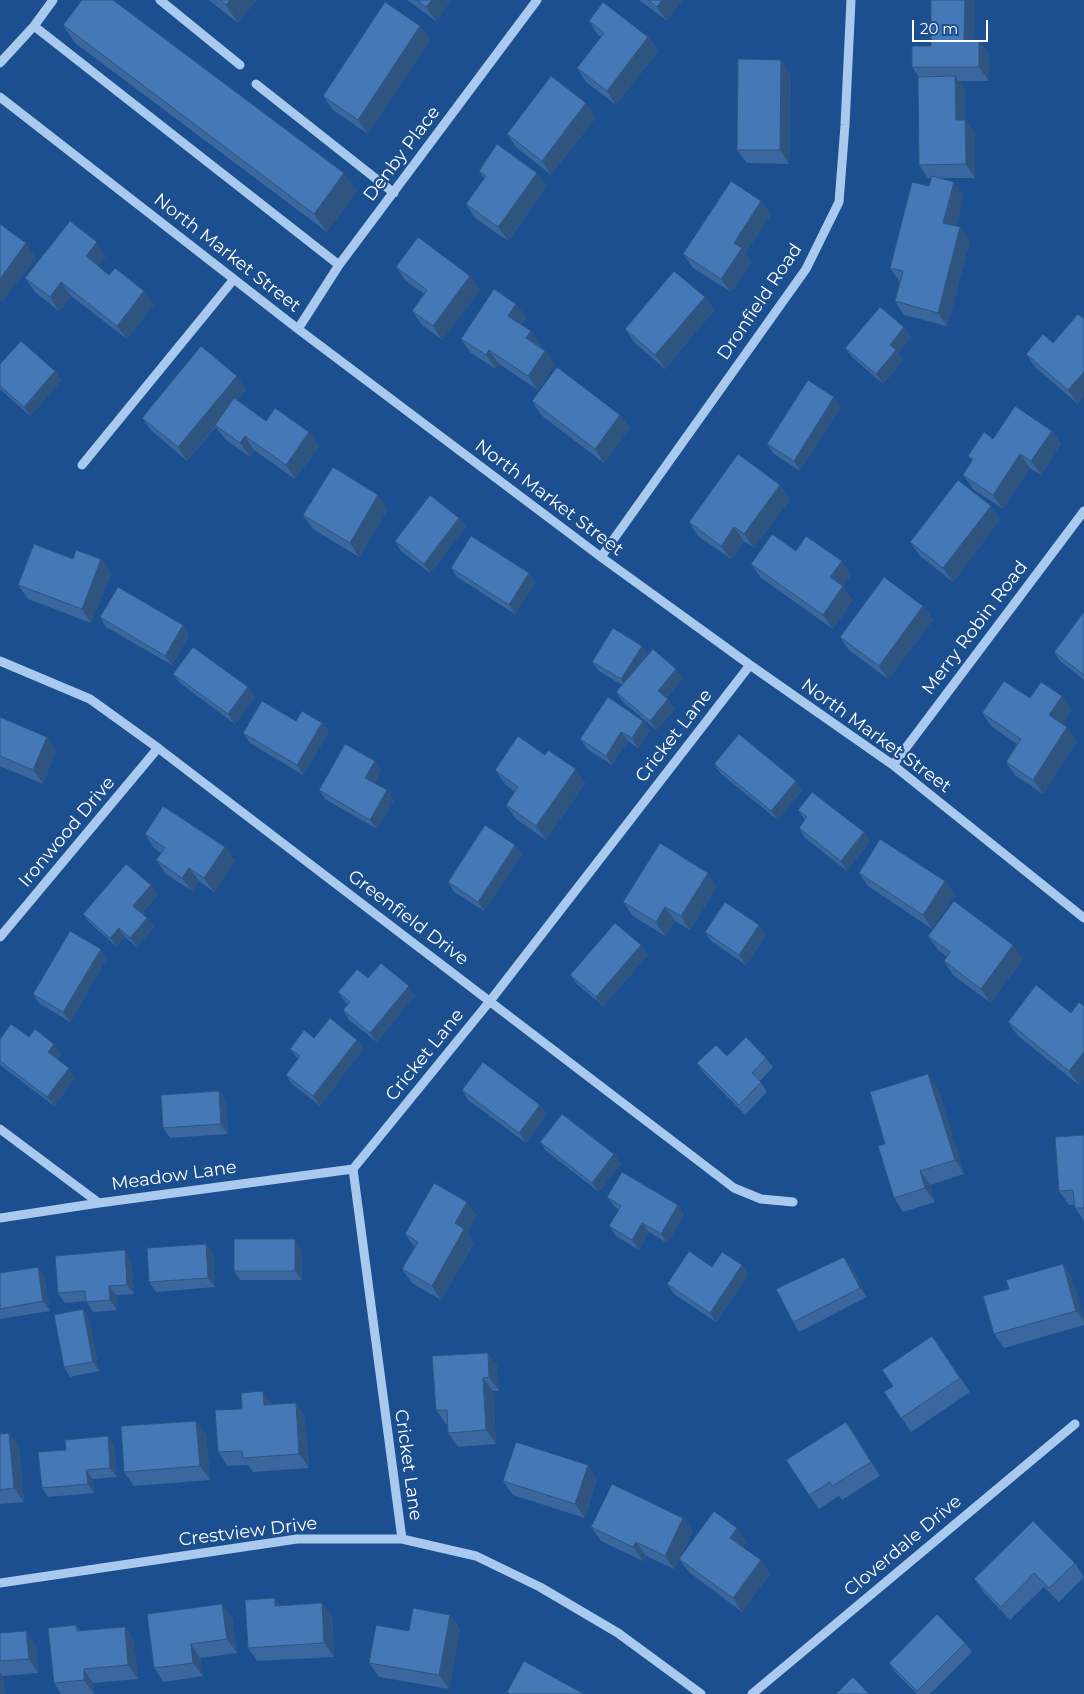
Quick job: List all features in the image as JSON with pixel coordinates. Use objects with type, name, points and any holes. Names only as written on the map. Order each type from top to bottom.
[{"type":"street","points":[[0,63],[34,26],[53,0]]},
{"type":"street","points":[[160,0],[240,65]]},
{"type":"street","name":"Denby Place","points":[[298,329],[339,265],[537,0]]},
{"type":"street","name":"Dronfield Road","points":[[601,558],[806,269],[839,202],[851,0]]},
{"type":"street","points":[[34,26],[339,265]]},
{"type":"street","points":[[256,84],[394,193]]},
{"type":"street","name":"North Market Street","points":[[0,97],[298,329],[601,558],[892,765],[1084,918]]},
{"type":"street","points":[[82,465],[234,279]]},
{"type":"street","name":"Merry Robin Road","points":[[892,765],[1084,511]]},
{"type":"street","name":"Greenfield Drive","points":[[0,661],[90,699],[158,748],[734,1188],[761,1199],[792,1202]]},
{"type":"street","name":"Cricket Lane","points":[[402,1539],[352,1169],[490,1001],[750,665]]},
{"type":"street","name":"Ironwood Drive","points":[[0,937],[158,748]]},
{"type":"street","points":[[0,1129],[99,1203]]},
{"type":"street","name":"Meadow Lane","points":[[0,1218],[352,1169]]},
{"type":"street","name":"Cloverdale Drive","points":[[752,1694],[1076,1424]]},
{"type":"street","name":"Crestview Drive","points":[[0,1583],[297,1539],[402,1539],[476,1556],[540,1587],[618,1633],[701,1694]]},
{"type":"building","points":[[82,0],[113,0],[344,173],[314,214],[63,25]]},
{"type":"building","points":[[220,0],[230,0],[226,5]]},
{"type":"building","points":[[417,0],[432,0],[426,7]]},
{"type":"building","points":[[648,0],[662,0],[657,7]]},
{"type":"building","points":[[931,0],[965,0],[964,40],[979,40],[979,67],[912,67],[912,46],[931,46]]},
{"type":"building","points":[[385,2],[420,26],[358,120],[323,96]]},
{"type":"building","points":[[603,2],[648,37],[607,91],[577,68],[604,33],[589,21]]},
{"type":"building","points":[[738,59],[781,60],[780,150],[737,150]]},
{"type":"building","points":[[551,76],[586,103],[542,161],[507,134]]},
{"type":"building","points":[[955,76],[956,120],[965,120],[966,164],[919,165],[918,77]]},
{"type":"building","points":[[497,144],[537,173],[498,227],[466,204],[486,176],[479,171]]},
{"type":"building","points":[[932,176],[954,182],[943,223],[960,227],[938,313],[895,301],[903,271],[890,268],[912,182],[929,186]]},
{"type":"building","points":[[731,181],[761,201],[734,243],[742,248],[721,279],[683,254]]},
{"type":"building","points":[[70,221],[97,242],[86,256],[109,275],[115,268],[144,291],[117,326],[61,282],[50,297],[25,278]]},
{"type":"building","points":[[0,224],[26,243],[0,279]]},
{"type":"building","points":[[418,237],[470,276],[433,326],[412,311],[427,290],[396,267]]},
{"type":"building","points":[[674,271],[705,297],[655,355],[625,329]]},
{"type":"building","points":[[494,289],[516,304],[508,316],[531,331],[526,338],[545,351],[528,376],[489,350],[486,355],[461,339]]},
{"type":"building","points":[[880,307],[904,327],[890,345],[896,350],[876,374],[845,348]]},
{"type":"building","points":[[1078,314],[1084,319],[1084,372],[1068,390],[1026,354],[1043,334],[1053,343]]},
{"type":"building","points":[[21,341],[55,371],[24,407],[0,386],[0,364]]},
{"type":"building","points":[[201,346],[237,376],[178,447],[142,418]]},
{"type":"building","points":[[557,367],[620,415],[595,449],[532,401]]},
{"type":"building","points":[[808,380],[834,397],[794,461],[767,444]]},
{"type":"building","points":[[234,398],[266,421],[275,408],[309,432],[286,465],[245,436],[240,443],[215,425]]},
{"type":"building","points":[[1015,406],[1052,431],[1031,461],[1020,454],[993,495],[963,475],[973,459],[968,456],[984,432],[993,439]]},
{"type":"building","points":[[738,454],[780,485],[744,534],[734,527],[721,546],[689,522]]},
{"type":"building","points":[[333,467],[378,495],[350,543],[303,515]]},
{"type":"building","points":[[958,480],[991,506],[943,568],[910,542]]},
{"type":"building","points":[[430,495],[459,518],[424,564],[395,541]]},
{"type":"building","points":[[772,534],[796,551],[806,536],[842,561],[830,577],[843,586],[823,615],[751,564]]},
{"type":"building","points":[[471,536],[529,573],[509,605],[451,568]]},
{"type":"building","points":[[34,544],[73,559],[76,550],[101,559],[82,609],[18,585]]},
{"type":"building","points":[[884,577],[923,606],[879,666],[840,637]]},
{"type":"building","points":[[118,587],[183,625],[165,656],[100,617]]},
{"type":"building","points":[[1084,612],[1084,675],[1054,652]]},
{"type":"building","points":[[613,628],[642,646],[621,679],[592,662]]},
{"type":"building","points":[[193,647],[248,687],[228,714],[173,674]]},
{"type":"building","points":[[653,649],[676,669],[658,691],[668,699],[650,721],[616,692]]},
{"type":"building","points":[[1004,681],[1030,698],[1041,682],[1062,696],[1049,715],[1067,727],[1033,780],[1006,762],[1021,739],[982,713]]},
{"type":"building","points":[[608,697],[643,721],[632,738],[621,732],[606,756],[580,739]]},
{"type":"building","points":[[262,701],[296,721],[302,711],[322,723],[297,765],[243,733]]},
{"type":"building","points":[[0,717],[47,737],[33,770],[0,756]]},
{"type":"building","points":[[739,734],[796,781],[771,811],[714,764]]},
{"type":"building","points":[[518,736],[545,755],[548,750],[576,769],[536,826],[506,805],[518,787],[495,770]]},
{"type":"building","points":[[345,744],[375,761],[365,778],[387,790],[370,820],[319,790]]},
{"type":"building","points":[[812,792],[864,832],[841,861],[799,828],[807,817],[798,810]]},
{"type":"building","points":[[163,806],[225,847],[204,878],[189,868],[182,878],[156,860],[165,848],[145,834]]},
{"type":"building","points":[[485,825],[515,845],[478,902],[448,882]]},
{"type":"building","points":[[880,839],[945,881],[923,915],[859,873]]},
{"type":"building","points":[[660,843],[708,873],[681,916],[665,907],[656,922],[623,902]]},
{"type":"building","points":[[126,864],[151,885],[133,906],[147,918],[130,938],[119,928],[110,938],[83,914]]},
{"type":"building","points":[[954,901],[1013,945],[981,989],[944,961],[950,952],[928,936]]},
{"type":"building","points":[[725,902],[759,925],[739,955],[705,932]]},
{"type":"building","points":[[615,923],[641,945],[596,997],[570,975]]},
{"type":"building","points":[[70,931],[101,949],[63,1012],[33,994]]},
{"type":"building","points":[[381,963],[409,986],[370,1033],[343,1010],[350,1002],[338,992],[357,969],[368,978]]},
{"type":"building","points":[[1036,985],[1071,1013],[1079,1002],[1084,1006],[1084,1052],[1069,1071],[1008,1022]]},
{"type":"building","points":[[330,1018],[357,1040],[313,1096],[286,1075],[300,1056],[290,1049],[304,1030],[314,1038]]},
{"type":"building","points":[[11,1024],[29,1037],[35,1029],[54,1044],[48,1052],[69,1068],[47,1097],[0,1061],[0,1039]]},
{"type":"building","points":[[746,1037],[766,1058],[752,1073],[761,1082],[739,1105],[697,1063],[716,1045],[727,1056]]},
{"type":"building","points":[[483,1062],[540,1105],[519,1133],[462,1090]]},
{"type":"building","points":[[928,1074],[955,1160],[920,1171],[925,1188],[894,1198],[878,1146],[885,1144],[870,1092]]},
{"type":"building","points":[[219,1091],[221,1124],[163,1128],[161,1095]]},
{"type":"building","points":[[562,1114],[614,1154],[592,1183],[540,1142]]},
{"type":"building","points":[[1084,1135],[1084,1208],[1075,1208],[1073,1190],[1059,1191],[1055,1137]]},
{"type":"building","points":[[622,1172],[678,1205],[661,1234],[642,1223],[632,1240],[609,1226],[621,1206],[607,1197]]},
{"type":"building","points":[[434,1183],[467,1202],[455,1223],[464,1229],[432,1286],[402,1269],[418,1242],[405,1234]]},
{"type":"building","points":[[234,1239],[295,1239],[295,1271],[234,1271]]},
{"type":"building","points":[[206,1244],[208,1278],[149,1282],[147,1248]]},
{"type":"building","points":[[125,1250],[127,1285],[109,1286],[110,1300],[86,1302],[85,1291],[58,1293],[55,1256]]},
{"type":"building","points":[[689,1251],[712,1267],[722,1252],[742,1265],[710,1313],[667,1284]]},
{"type":"building","points":[[844,1257],[860,1288],[793,1322],[776,1289]]},
{"type":"building","points":[[1063,1264],[1076,1311],[994,1334],[983,1296],[1009,1289],[1006,1280]]},
{"type":"building","points":[[38,1267],[43,1301],[0,1309],[0,1273]]},
{"type":"building","points":[[83,1309],[93,1362],[64,1367],[54,1315]]},
{"type":"building","points":[[932,1336],[960,1378],[901,1418],[884,1392],[893,1386],[882,1370]]},
{"type":"building","points":[[488,1353],[489,1377],[483,1378],[486,1430],[448,1433],[447,1410],[436,1410],[432,1356]]},
{"type":"building","points":[[263,1391],[264,1405],[296,1403],[299,1454],[243,1458],[242,1451],[218,1452],[215,1410],[242,1409],[241,1393]]},
{"type":"building","points":[[196,1421],[200,1466],[124,1472],[121,1426]]},
{"type":"building","points":[[846,1422],[871,1462],[832,1486],[830,1482],[809,1495],[786,1460]]},
{"type":"building","points":[[9,1433],[14,1488],[0,1490],[0,1434]]},
{"type":"building","points":[[108,1436],[110,1468],[86,1470],[88,1484],[42,1488],[38,1452],[66,1450],[65,1440]]},
{"type":"building","points":[[516,1442],[588,1465],[575,1504],[503,1481]]},
{"type":"building","points":[[612,1484],[683,1518],[665,1556],[636,1542],[633,1547],[591,1527]]},
{"type":"building","points":[[714,1511],[737,1528],[730,1538],[761,1560],[733,1598],[679,1559]]},
{"type":"building","points":[[1033,1521],[1075,1563],[1049,1588],[1034,1573],[1001,1607],[974,1579]]},
{"type":"building","points":[[275,1598],[275,1606],[322,1603],[324,1643],[248,1648],[245,1600]]},
{"type":"building","points":[[222,1604],[227,1639],[191,1644],[193,1663],[154,1668],[147,1614]]},
{"type":"building","points":[[413,1608],[450,1615],[439,1675],[369,1663],[376,1625],[409,1631]]},
{"type":"building","points":[[937,1614],[965,1643],[917,1691],[889,1663]]},
{"type":"building","points":[[76,1625],[77,1631],[125,1627],[128,1665],[84,1669],[84,1680],[54,1683],[48,1628]]},
{"type":"building","points":[[26,1631],[29,1659],[0,1661],[0,1633]]},
{"type":"building","points":[[524,1661],[584,1694],[510,1694],[507,1692]]},
{"type":"building","points":[[853,1677],[869,1694],[836,1694]]}]
